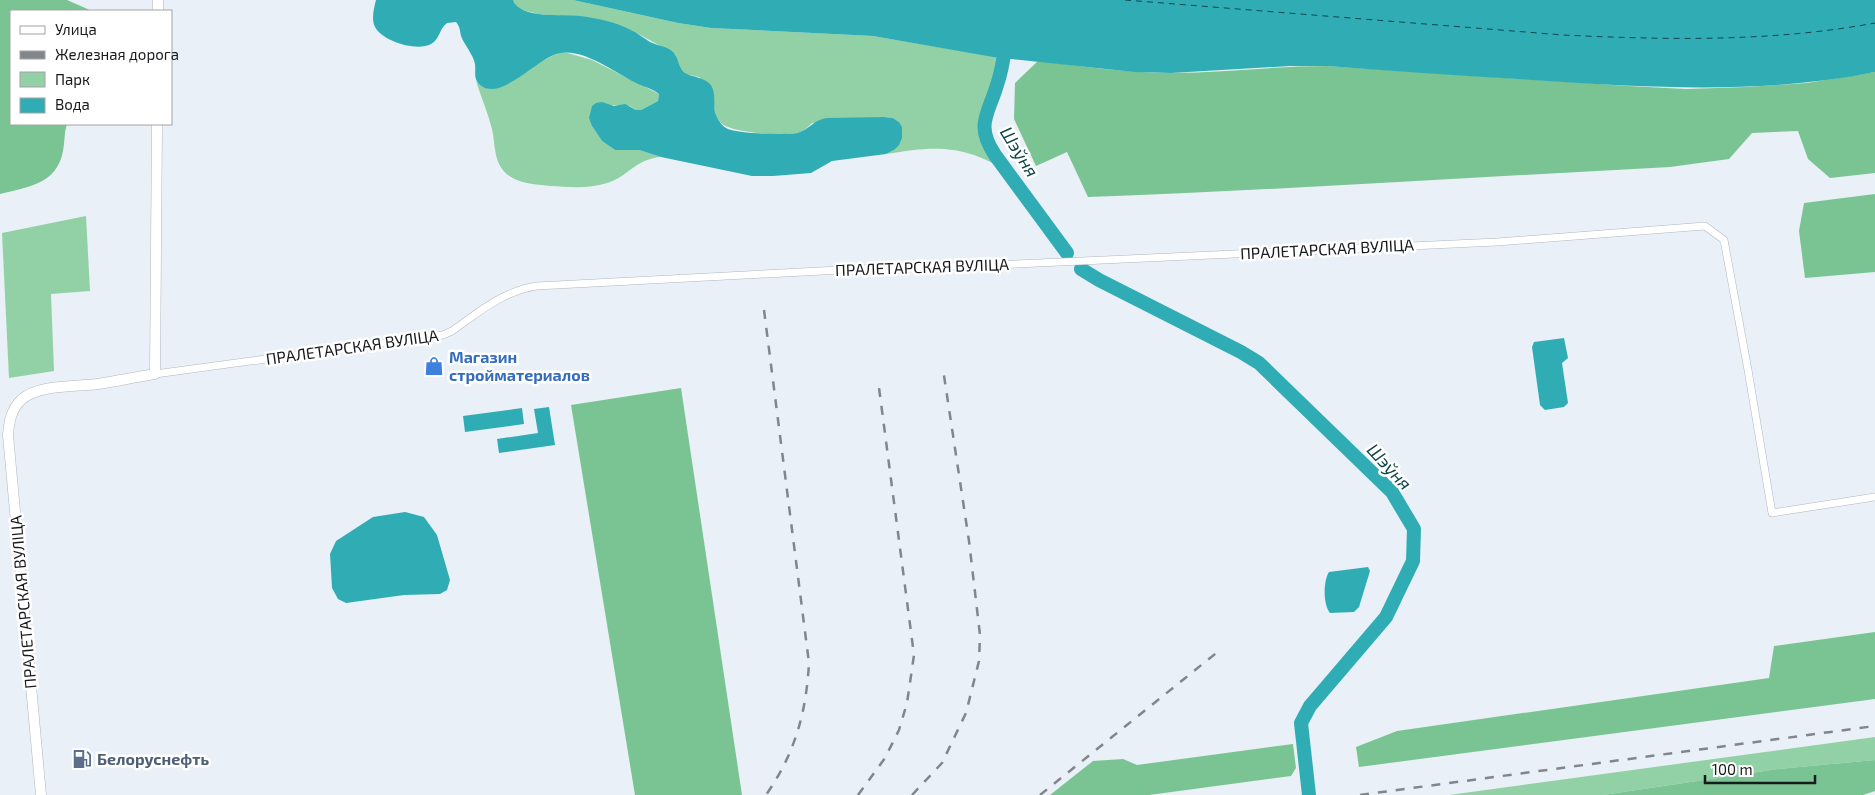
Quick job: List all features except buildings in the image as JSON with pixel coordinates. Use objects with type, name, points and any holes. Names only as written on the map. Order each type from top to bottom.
[{"type":"main road","points":[[155,374],[157,125]]},
{"type":"main road","name":"ПРАЛЕТАРСКАЯ ВУЛІЦА","points":[[41,795],[8,435],[10,416],[20,401],[26,396],[47,389],[98,384],[155,374]]},
{"type":"street","name":"ПРАЛЕТАРСКАЯ ВУЛІЦА","points":[[155,374],[443,335],[507,294],[520,288],[537,286],[878,268],[996,265],[1497,242],[1705,226],[1724,240],[1772,513],[1875,497]]},
{"type":"green space","points":[[0,0],[67,0],[90,10],[10,10],[10,125],[67,125],[63,151],[55,171],[31,186],[0,194]]},
{"type":"green space","points":[[513,0],[573,0],[678,23],[711,28],[873,36],[1003,58],[1000,74],[984,120],[984,133],[988,145],[1006,171],[976,156],[948,149],[919,149],[886,154],[894,150],[899,122],[893,118],[884,117],[812,123],[800,132],[783,134],[747,132],[727,126],[718,120],[714,108],[713,90],[699,77],[686,74],[680,69],[675,54],[631,30],[594,19],[539,14],[522,10],[516,6]]},
{"type":"green space","points":[[564,52],[592,60],[659,94],[658,101],[641,110],[636,110],[630,106],[608,105],[592,126],[602,141],[615,150],[639,150],[661,157],[645,161],[614,180],[586,187],[532,184],[516,180],[504,171],[496,155],[489,117],[476,81],[489,89],[503,86],[540,62]]},
{"type":"green space","points":[[1038,61],[1154,73],[1327,66],[1686,89],[1807,83],[1875,72],[1875,173],[1830,178],[1808,159],[1798,131],[1752,133],[1729,159],[1670,167],[1088,197],[1067,152],[1036,166],[1014,119],[1015,83]]},
{"type":"green space","points":[[1875,194],[1875,272],[1805,278],[1799,231],[1804,203]]},
{"type":"green space","points":[[86,216],[90,291],[51,294],[54,371],[9,378],[2,233]]},
{"type":"green space","points":[[681,388],[742,795],[635,795],[571,405]]},
{"type":"green space","points":[[1875,632],[1875,699],[1359,767],[1356,747],[1397,731],[1769,678],[1774,646]]},
{"type":"green space","points":[[1875,737],[1875,760],[1778,769],[1603,795],[1449,795]]},
{"type":"green space","points":[[1293,744],[1296,768],[1291,776],[1149,795],[1050,795],[1093,761],[1123,759],[1137,765]]},
{"type":"green space","points":[[1875,760],[1875,791],[1863,795],[1603,795],[1778,769]]},
{"type":"water","points":[[376,0],[513,0],[517,6],[532,13],[580,16],[606,21],[625,27],[650,42],[669,49],[676,55],[681,69],[685,73],[709,83],[714,93],[714,108],[720,123],[731,130],[750,133],[791,134],[801,132],[818,121],[827,118],[884,117],[893,118],[899,122],[902,127],[902,138],[894,150],[886,154],[832,161],[811,173],[773,176],[752,176],[661,157],[639,150],[615,150],[602,141],[592,126],[589,118],[592,106],[602,102],[614,106],[625,104],[636,110],[641,110],[658,101],[659,94],[652,89],[638,84],[590,58],[570,53],[561,53],[552,56],[509,84],[489,89],[480,85],[476,80],[474,60],[456,22],[447,23],[431,44],[417,47],[400,44],[385,37],[375,27],[373,17]]},
{"type":"water","points":[[573,0],[1875,0],[1875,72],[1793,84],[1670,87],[1588,84],[1327,66],[1290,66],[1171,73],[1134,72],[993,57],[873,36],[711,28],[678,23]]},
{"type":"water","points":[[1564,338],[1568,358],[1562,363],[1568,403],[1564,407],[1545,410],[1540,405],[1532,347],[1534,342]]},
{"type":"water","points":[[549,407],[555,445],[499,453],[497,439],[538,433],[534,409]]},
{"type":"water","points":[[522,408],[524,424],[465,432],[463,416]]},
{"type":"water","points":[[405,512],[424,517],[437,535],[450,580],[447,590],[440,594],[404,595],[346,603],[338,599],[332,588],[330,554],[336,541],[373,517]]},
{"type":"water","points":[[1368,567],[1370,571],[1359,607],[1354,612],[1330,613],[1326,604],[1325,593],[1329,572]]},
{"type":"waterway","name":"Шэўня","points":[[1006,42],[1003,64],[985,120],[986,136],[995,155],[1067,253]]},
{"type":"waterway","name":"Шэўня","points":[[1081,269],[1259,363],[1392,492],[1414,529],[1413,561],[1386,617],[1310,706],[1301,723],[1309,795]]},
{"type":"ferry route","points":[[1125,0],[1563,35],[1642,38],[1720,38],[1798,34],[1875,23]]},
{"type":"railway","points":[[764,310],[809,663],[802,716],[792,748],[785,764],[766,795]]},
{"type":"railway","points":[[912,795],[942,763],[966,713],[979,661],[980,635],[969,541],[943,369]]},
{"type":"railway","points":[[858,795],[885,758],[899,730],[907,703],[914,655],[878,380]]},
{"type":"railway","points":[[1040,795],[1220,650]]},
{"type":"railway","points":[[1360,795],[1875,726]]},
{"type":"place","name":"Магазин стройматериалов","points":[[434,366]]},
{"type":"place","name":"Белоруснефть","points":[[82,759]]}]
